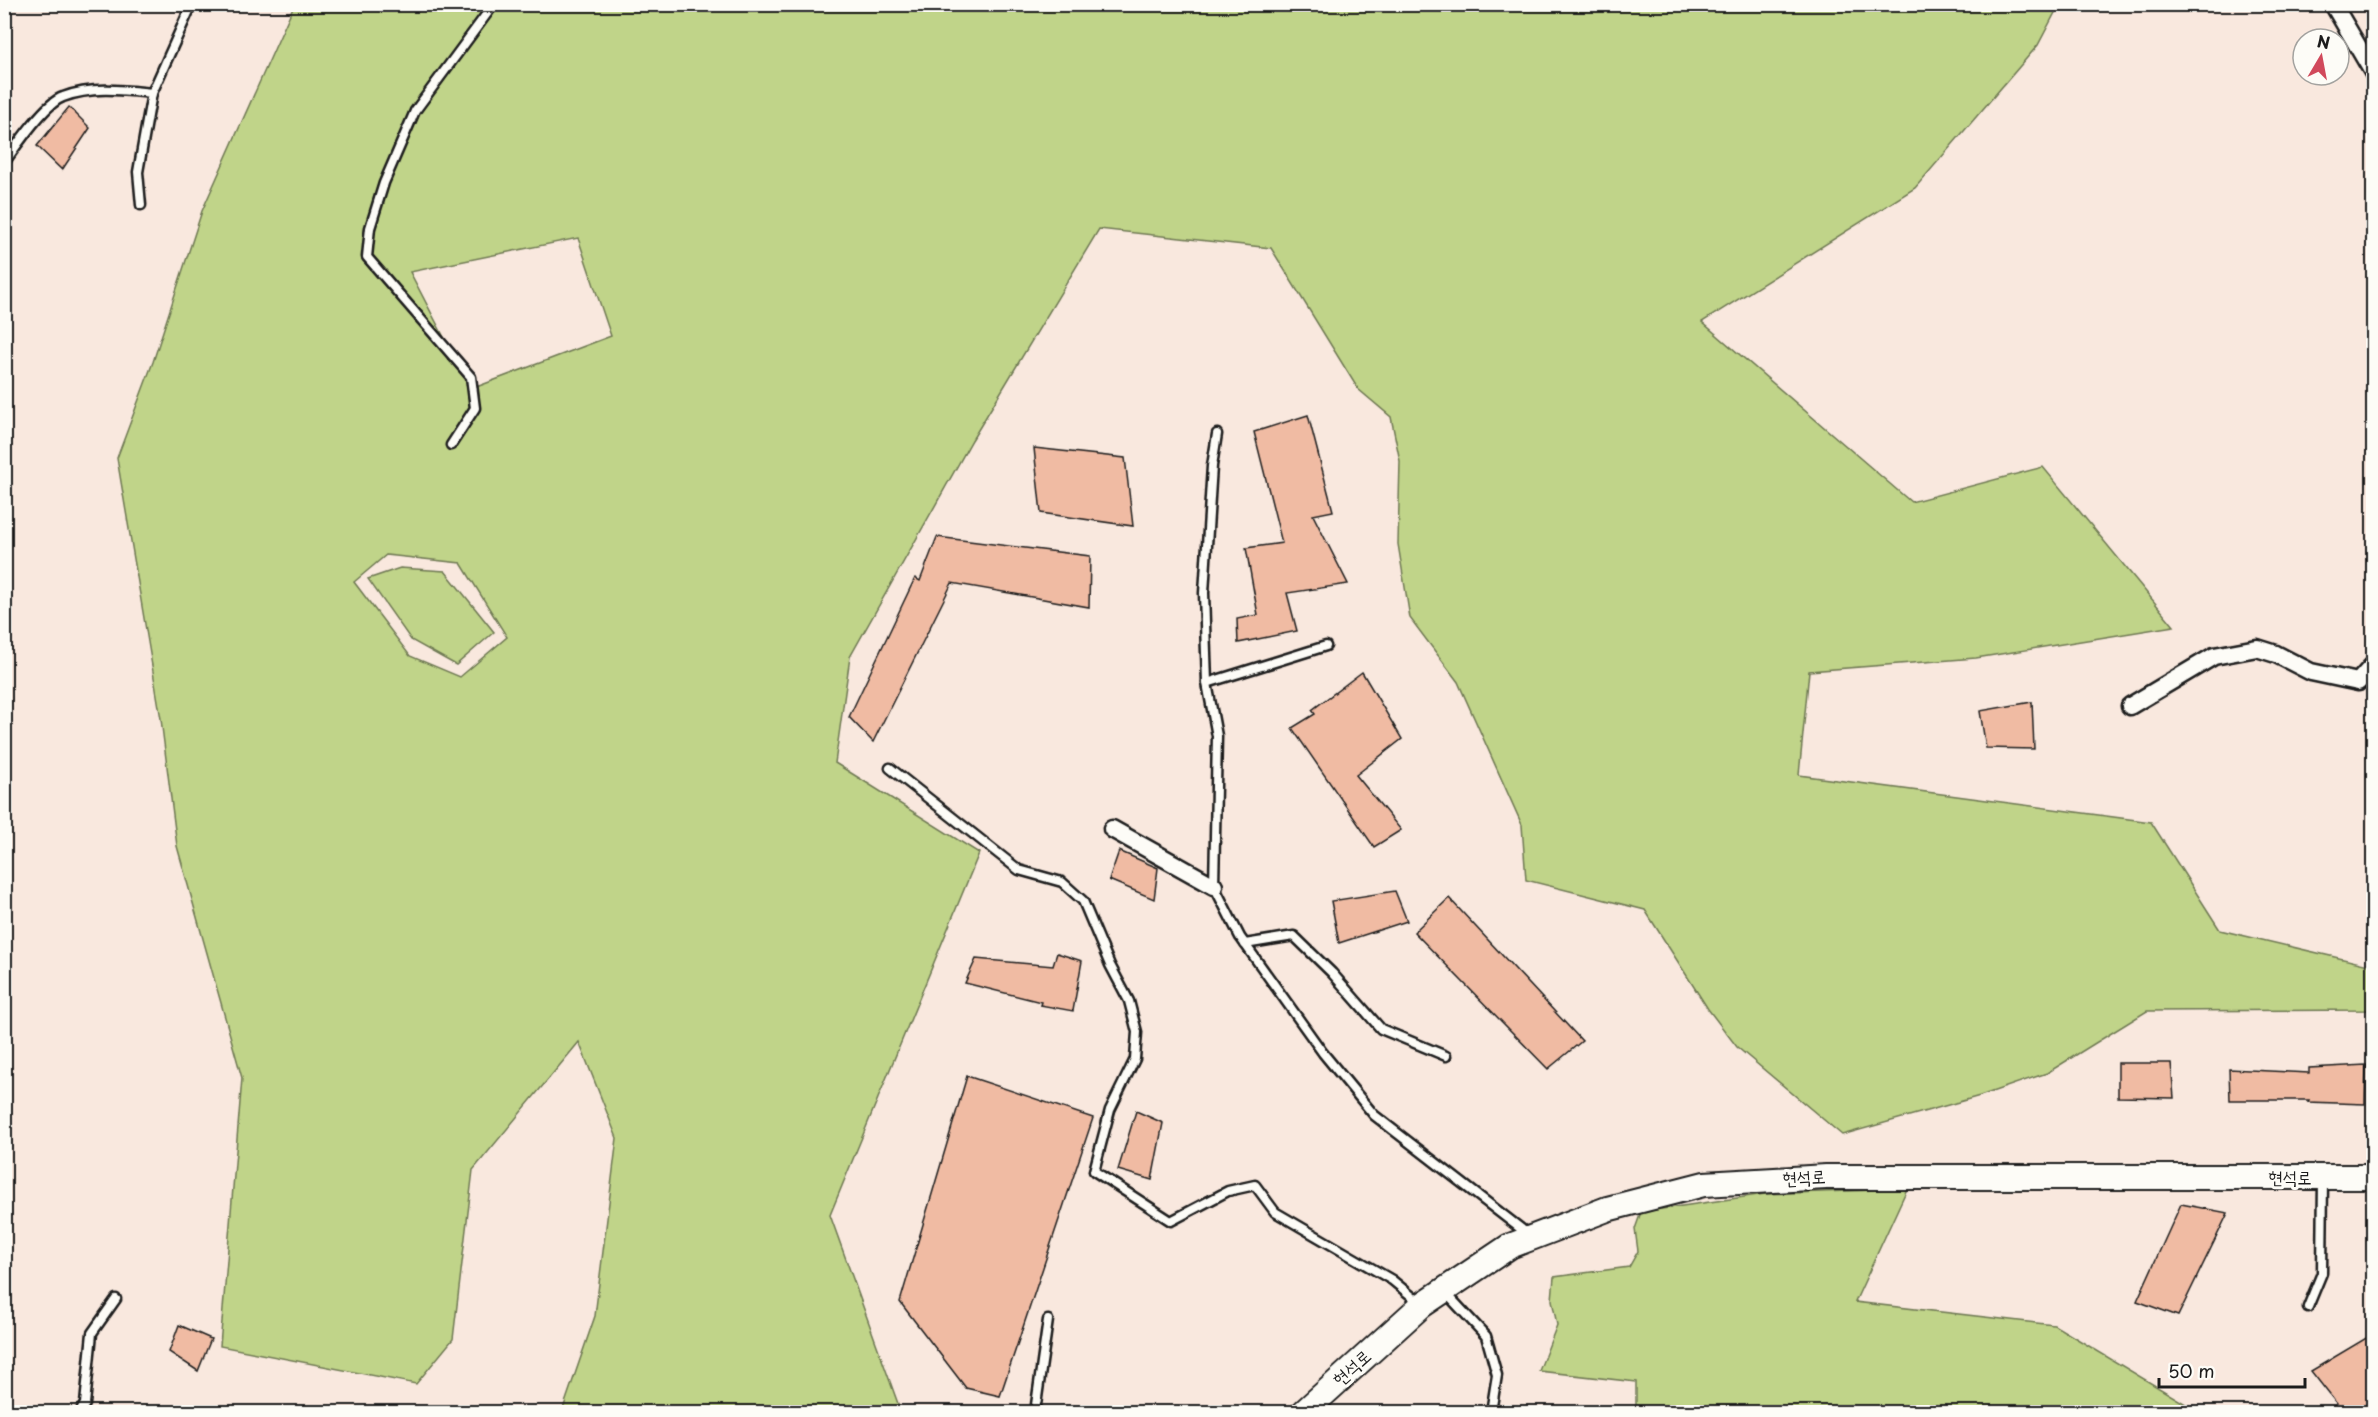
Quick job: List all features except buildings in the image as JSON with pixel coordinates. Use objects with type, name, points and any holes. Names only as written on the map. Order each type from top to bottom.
[{"type":"street","points":[[2333,4],[2373,74]]},
{"type":"street","points":[[2130,706],[2214,656],[2257,648],[2276,654],[2311,672],[2358,682],[2373,664]]},
{"type":"street","points":[[1112,829],[1214,886]]},
{"type":"street","name":"현석로","points":[[1304,1413],[1422,1305],[1510,1246],[1607,1209],[1704,1184],[1826,1177],[2373,1177]]},
{"type":"lane","points":[[141,205],[138,172],[152,93],[192,4]]},
{"type":"lane","points":[[451,445],[475,408],[471,377],[367,257],[370,228],[384,183],[415,111],[494,4]]},
{"type":"lane","points":[[4,163],[32,126],[61,97],[103,89],[152,93]]},
{"type":"lane","points":[[1217,434],[1212,466],[1204,593],[1207,683],[1217,736],[1214,886],[1245,944],[1323,1053],[1374,1115],[1532,1237]]},
{"type":"lane","points":[[1207,683],[1326,646]]},
{"type":"lane","points":[[891,768],[1019,870],[1062,882],[1083,901],[1110,965],[1129,1001],[1137,1032],[1135,1059],[1110,1110],[1094,1170],[1171,1221],[1228,1191],[1255,1185],[1275,1212],[1392,1280],[1422,1305]]},
{"type":"lane","points":[[1245,944],[1294,936],[1332,973],[1381,1029],[1446,1056]]},
{"type":"lane","points":[[2308,1307],[2322,1273],[2323,1178]]},
{"type":"lane","points":[[1444,1290],[1486,1336],[1497,1375],[1491,1413]]},
{"type":"lane","points":[[80,1413],[85,1404],[92,1333],[116,1299]]},
{"type":"lane","points":[[1035,1413],[1048,1320]]},
{"type":"green space","points":[[294,5],[2059,5],[2038,45],[1915,188],[1702,322],[1911,502],[2043,467],[2174,626],[1976,658],[1809,671],[1799,775],[2151,822],[2220,930],[2373,966],[2373,1010],[2147,1011],[2047,1073],[1980,1096],[1842,1135],[1737,1047],[1708,1009],[1645,910],[1526,880],[1522,825],[1458,682],[1410,618],[1398,544],[1400,461],[1391,417],[1358,389],[1271,248],[1099,229],[972,440],[850,657],[835,763],[979,853],[830,1215],[901,1412],[562,1412],[595,1316],[617,1138],[579,1042],[473,1170],[453,1339],[416,1384],[220,1346],[242,1078],[177,846],[161,719],[117,458],[153,362],[202,211]],"holes":[[[578,238],[611,336],[471,389],[410,272]],[[386,555],[461,563],[507,637],[460,677],[410,656],[354,582]]]},
{"type":"green space","points":[[400,568],[445,571],[494,632],[456,665],[411,640],[368,579]]},
{"type":"green space","points":[[1907,1189],[1855,1302],[2054,1325],[2199,1412],[1636,1412],[1636,1382],[1539,1371],[1557,1325],[1552,1300],[1554,1277],[1629,1267],[1638,1251],[1635,1229],[1641,1212],[1765,1194]]}]
